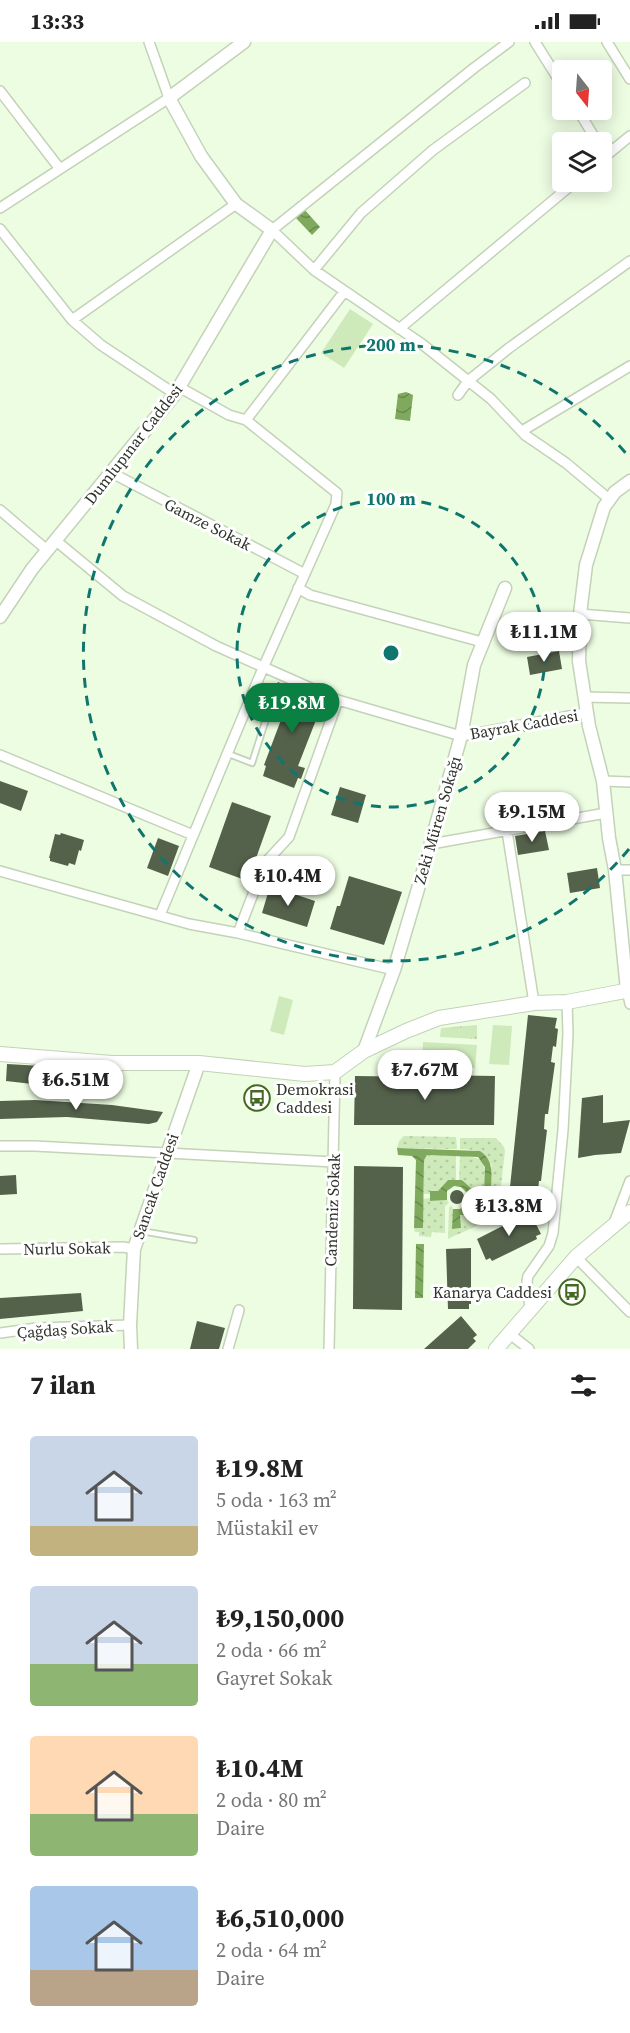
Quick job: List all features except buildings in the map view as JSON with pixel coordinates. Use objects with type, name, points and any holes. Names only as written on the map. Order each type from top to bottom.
[{"type":"main road","points":[[0,1054],[112,1063],[199,1063],[305,1074],[335,1072],[364,1051],[406,1030],[439,1018],[534,1003],[567,1002],[629,990]]},
{"type":"main road","points":[[496,1349],[576,1257],[630,1212]]},
{"type":"street","points":[[149,42],[169,98],[201,156],[236,204],[272,230],[314,270],[399,329],[491,399],[522,431],[609,499]]},
{"type":"street","points":[[0,208],[169,98],[244,42]]},
{"type":"street","points":[[272,230],[509,42]]},
{"type":"street","points":[[536,42],[552,68]]},
{"type":"street","points":[[607,42],[630,79]]},
{"type":"street","points":[[314,270],[361,213],[433,150],[525,84]]},
{"type":"street","points":[[0,91],[60,169]]},
{"type":"street","points":[[612,150],[630,136]]},
{"type":"street","points":[[399,329],[563,192]]},
{"type":"street","points":[[72,320],[236,204]]},
{"type":"street","points":[[0,229],[72,320],[101,345],[177,390],[229,415],[246,420],[337,493],[336,504],[226,753],[160,915]]},
{"type":"street","name":"Dumlupınar Caddesi","points":[[2,610],[47,550],[112,473],[177,390],[272,230]]},
{"type":"street","points":[[458,394],[468,381],[509,348],[630,261]]},
{"type":"street","points":[[246,420],[344,292]]},
{"type":"street","points":[[522,431],[630,366]]},
{"type":"street","name":"Gamze Sokak","points":[[112,473],[304,574]]},
{"type":"street","points":[[630,481],[609,499],[594,535],[586,565],[580,614],[579,661],[586,713],[603,781],[630,1005]]},
{"type":"street","points":[[0,510],[47,550]]},
{"type":"street","points":[[55,540],[123,596],[263,668],[338,700],[461,736]]},
{"type":"street","points":[[298,588],[310,595],[482,642]]},
{"type":"street","name":"Zeki Müren Sokağı","points":[[364,1051],[394,970],[431,844],[461,736],[474,665],[505,588]]},
{"type":"street","points":[[580,614],[630,618]]},
{"type":"street","points":[[584,698],[630,698]]},
{"type":"street","points":[[238,933],[265,863],[289,837],[338,700]]},
{"type":"street","name":"Bayrak Caddesi","points":[[461,736],[586,713]]},
{"type":"street","points":[[0,755],[193,835]]},
{"type":"street","points":[[603,781],[630,782]]},
{"type":"street","points":[[431,844],[606,813]]},
{"type":"street","points":[[507,831],[534,1003]]},
{"type":"street","points":[[615,870],[630,870]]},
{"type":"street","points":[[0,871],[189,924],[238,933],[394,970]]},
{"type":"street","points":[[530,1310],[528,1275],[549,1246],[553,1233],[563,1118],[568,1034],[567,1002]]},
{"type":"street","name":"Sancak Caddesi","points":[[131,1349],[134,1249],[199,1063]]},
{"type":"street","name":"Candeniz Sokak","points":[[329,1349],[335,1072]]},
{"type":"street","points":[[0,1146],[334,1162]]},
{"type":"street","points":[[613,1226],[630,1181]]},
{"type":"street","name":"Nurlu Sokak","points":[[0,1249],[123,1247],[134,1249]]},
{"type":"street","points":[[576,1257],[630,1312]]},
{"type":"street","points":[[228,1349],[239,1310]]},
{"type":"street","name":"Çağdaş Sokak","points":[[0,1333],[37,1328],[130,1326]]},
{"type":"street","points":[[510,1334],[529,1349]]},
{"type":"lane","points":[[226,753],[252,763],[266,719]]},
{"type":"lane","points":[[139,1231],[194,1240]]},
{"type":"green space","points":[[350,309],[373,324],[344,368],[321,353]]},
{"type":"green space","points":[[279,996],[293,1000],[284,1035],[270,1031]]},
{"type":"green space","points":[[477,1025],[477,1039],[440,1037],[441,1028]]},
{"type":"green space","points":[[493,1025],[512,1026],[509,1065],[489,1064]]},
{"type":"green space","points":[[423,1042],[477,1045],[475,1068],[422,1064]]},
{"type":"green space","points":[[404,1136],[456,1137],[457,1149],[397,1148]]},
{"type":"green space","points":[[460,1138],[496,1138],[504,1147],[501,1185],[491,1198],[494,1208],[491,1216],[480,1224],[448,1239],[451,1205],[453,1229],[461,1228],[460,1215],[473,1205],[463,1180],[459,1180],[460,1156],[477,1158],[484,1164],[484,1190],[492,1165],[475,1150],[460,1149]]},
{"type":"green space","points":[[427,1155],[456,1156],[456,1180],[448,1180],[438,1191],[424,1194],[424,1159]]},
{"type":"green space","points":[[430,1198],[431,1201],[447,1200],[449,1203],[445,1206],[445,1233],[432,1232],[431,1237],[419,1236],[419,1232],[415,1232],[414,1228],[423,1228],[423,1199]]},
{"type":"water","points":[[304,209],[320,227],[312,235],[295,217]]},
{"type":"water","points":[[406,392],[413,395],[410,421],[395,419],[398,394]]},
{"type":"water","points":[[397,1148],[480,1151],[490,1164],[491,1190],[484,1191],[485,1167],[478,1157],[427,1155],[424,1160],[423,1228],[414,1228],[416,1160],[412,1156],[398,1155]]},
{"type":"water","points":[[448,1180],[462,1180],[473,1190],[473,1205],[464,1215],[460,1215],[461,1228],[452,1229],[453,1209],[460,1209],[466,1203],[467,1193],[461,1187],[454,1186],[447,1191],[447,1200],[430,1201],[430,1191],[438,1191]]},
{"type":"water","points":[[416,1244],[424,1244],[423,1298],[415,1298]]},
{"type":"place","name":"Demokrasi Caddesi","points":[[257,1098]]},
{"type":"place","name":"Kanarya Caddesi","points":[[572,1292]]}]
